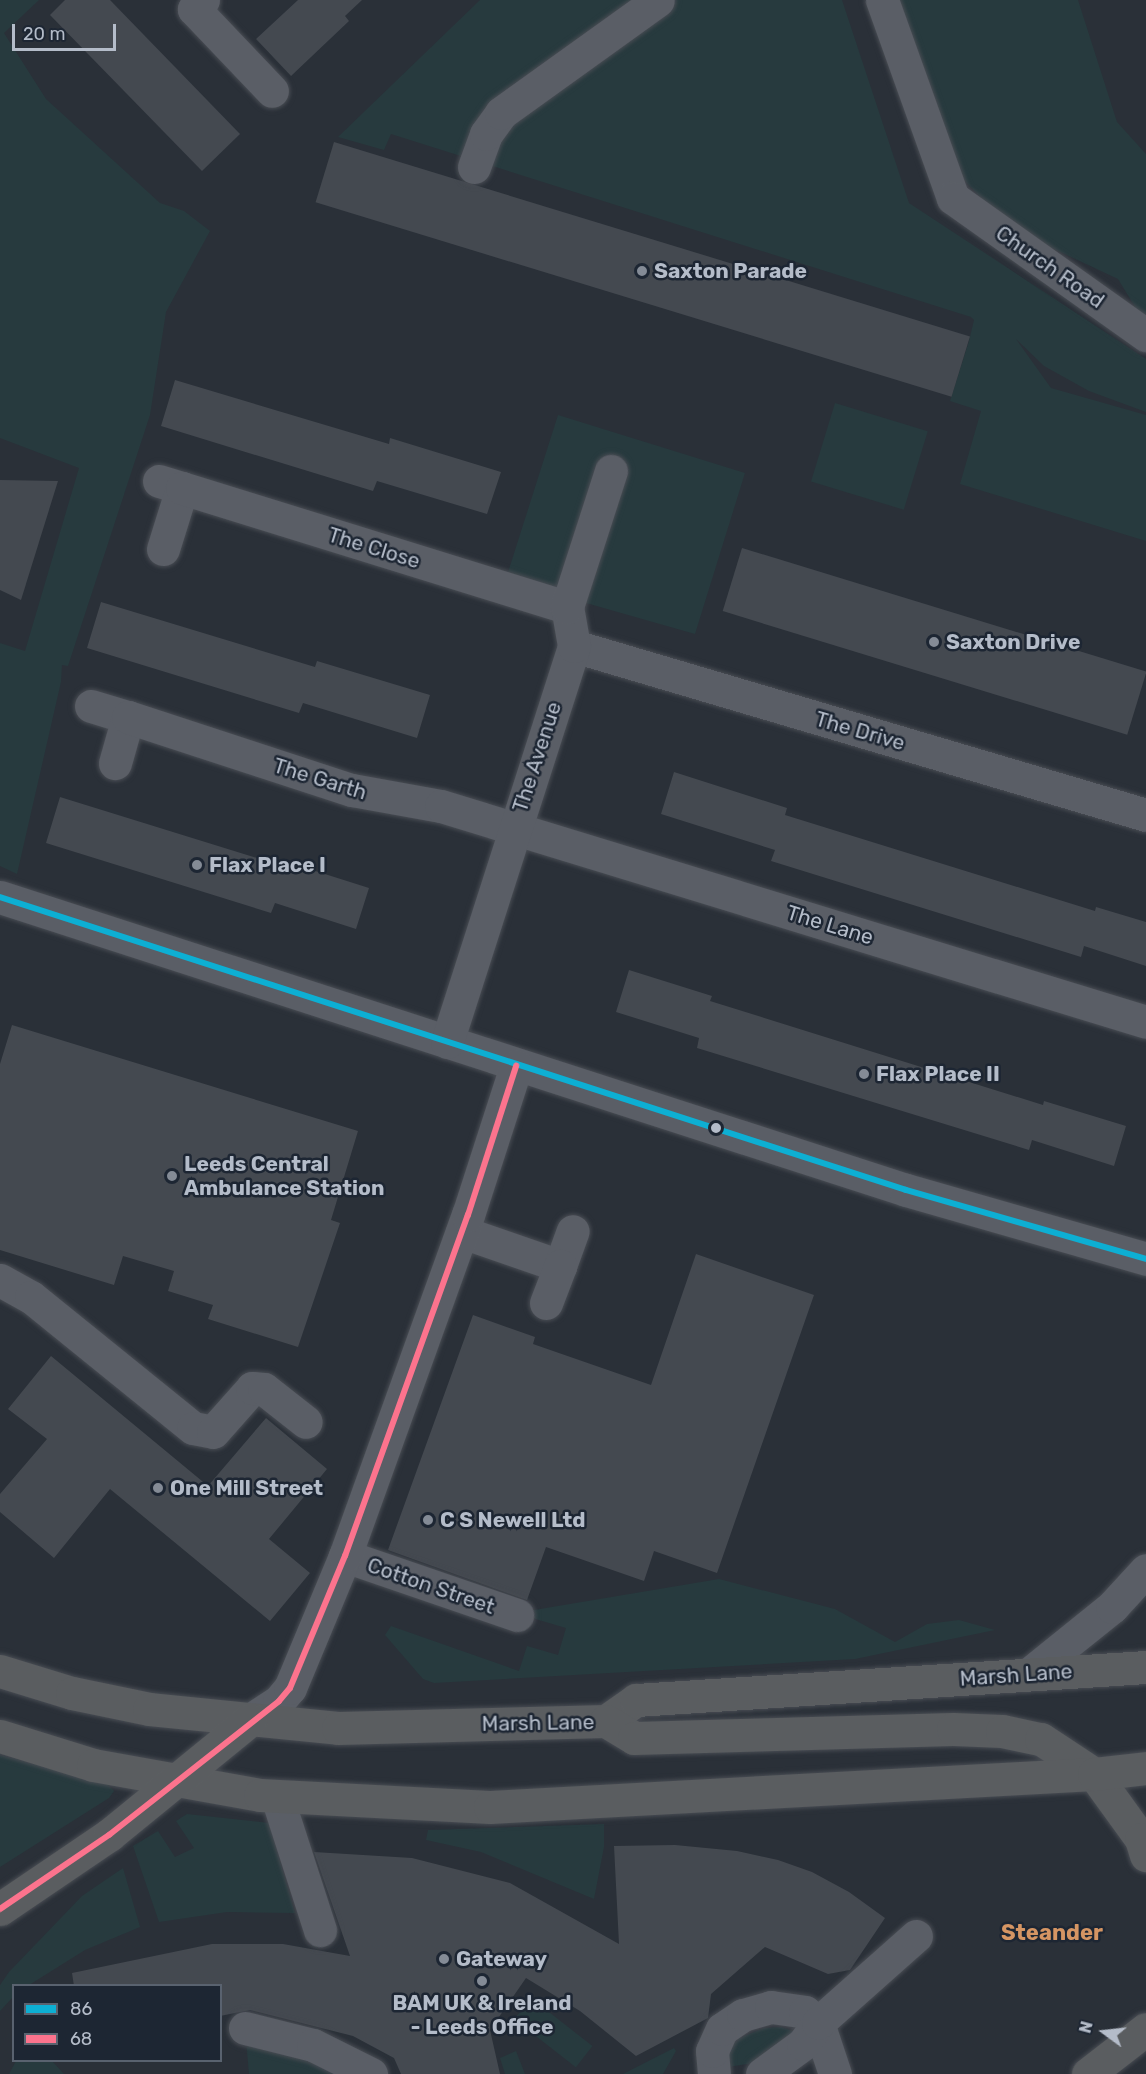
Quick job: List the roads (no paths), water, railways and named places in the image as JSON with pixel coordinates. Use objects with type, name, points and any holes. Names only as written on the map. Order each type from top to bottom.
[{"type":"highway","name":"Marsh Lane","points":[[0,1671],[129,1706],[338,1728],[606,1721],[636,1700],[1146,1667]]},
{"type":"highway","points":[[0,1909],[109,1835],[250,1720]]},
{"type":"highway","points":[[606,1721],[634,1738],[1002,1731],[1041,1738],[1094,1774],[1141,1839],[1146,1855]]},
{"type":"highway","points":[[0,1736],[93,1765],[174,1781],[277,1797],[490,1807],[1094,1774],[1146,1768]]},
{"type":"highway","points":[[1088,2074],[1140,2034],[1146,2007]]},
{"type":"street","points":[[474,167],[486,134],[501,113],[658,0]]},
{"type":"street","name":"Church Road","points":[[882,0],[953,198],[1146,335]]},
{"type":"street","points":[[192,3],[272,92]]},
{"type":"street","name":"The Avenue","points":[[447,1042],[574,646],[571,595],[611,471]]},
{"type":"street","name":"The Close","points":[[163,549],[170,484],[571,595]]},
{"type":"street","name":"The Drive","points":[[574,646],[1146,815]]},
{"type":"street","name":"The Garth","points":[[91,705],[352,790],[424,802],[514,828]]},
{"type":"street","points":[[115,763],[128,717]]},
{"type":"street","name":"The Lane","points":[[514,828],[1146,1023]]},
{"type":"street","points":[[0,897],[516,1066],[906,1190],[1146,1259]]},
{"type":"street","points":[[250,1720],[279,1701],[290,1688],[345,1556],[462,1232],[516,1066]]},
{"type":"street","points":[[546,1303],[573,1231]]},
{"type":"street","points":[[462,1232],[560,1266]]},
{"type":"street","points":[[0,1280],[31,1297],[193,1428],[213,1432],[252,1388],[264,1389],[306,1422]]},
{"type":"street","name":"Cotton Street","points":[[345,1556],[517,1615]]},
{"type":"street","points":[[1030,1673],[1112,1607],[1146,1570]]},
{"type":"street","points":[[277,1797],[320,1930]]},
{"type":"street","points":[[762,2074],[803,2044],[818,2023],[916,1936]]},
{"type":"street","points":[[714,2074],[712,2051],[722,2030],[743,2015],[771,2007],[789,2007],[805,2012],[818,2023],[835,2074]]},
{"type":"street","points":[[245,2028],[313,2045],[371,2074]]},
{"type":"place","name":"Saxton Parade","points":[[642,271]]},
{"type":"place","name":"Saxton Drive","points":[[934,642]]},
{"type":"place","name":"Flax Place I","points":[[197,865]]},
{"type":"place","name":"Flax Place II","points":[[864,1074]]},
{"type":"place","name":"Leeds Central Ambulance Station","points":[[172,1176]]},
{"type":"place","name":"One Mill Street","points":[[158,1488]]},
{"type":"place","name":"C S Newell Ltd","points":[[428,1520]]},
{"type":"place","name":"Gateway","points":[[444,1959]]},
{"type":"place","name":"BAM UK & Ireland - Leeds Office","points":[[482,1981]]},
{"type":"district","name":"Steander","points":[[1052,1933]]}]
